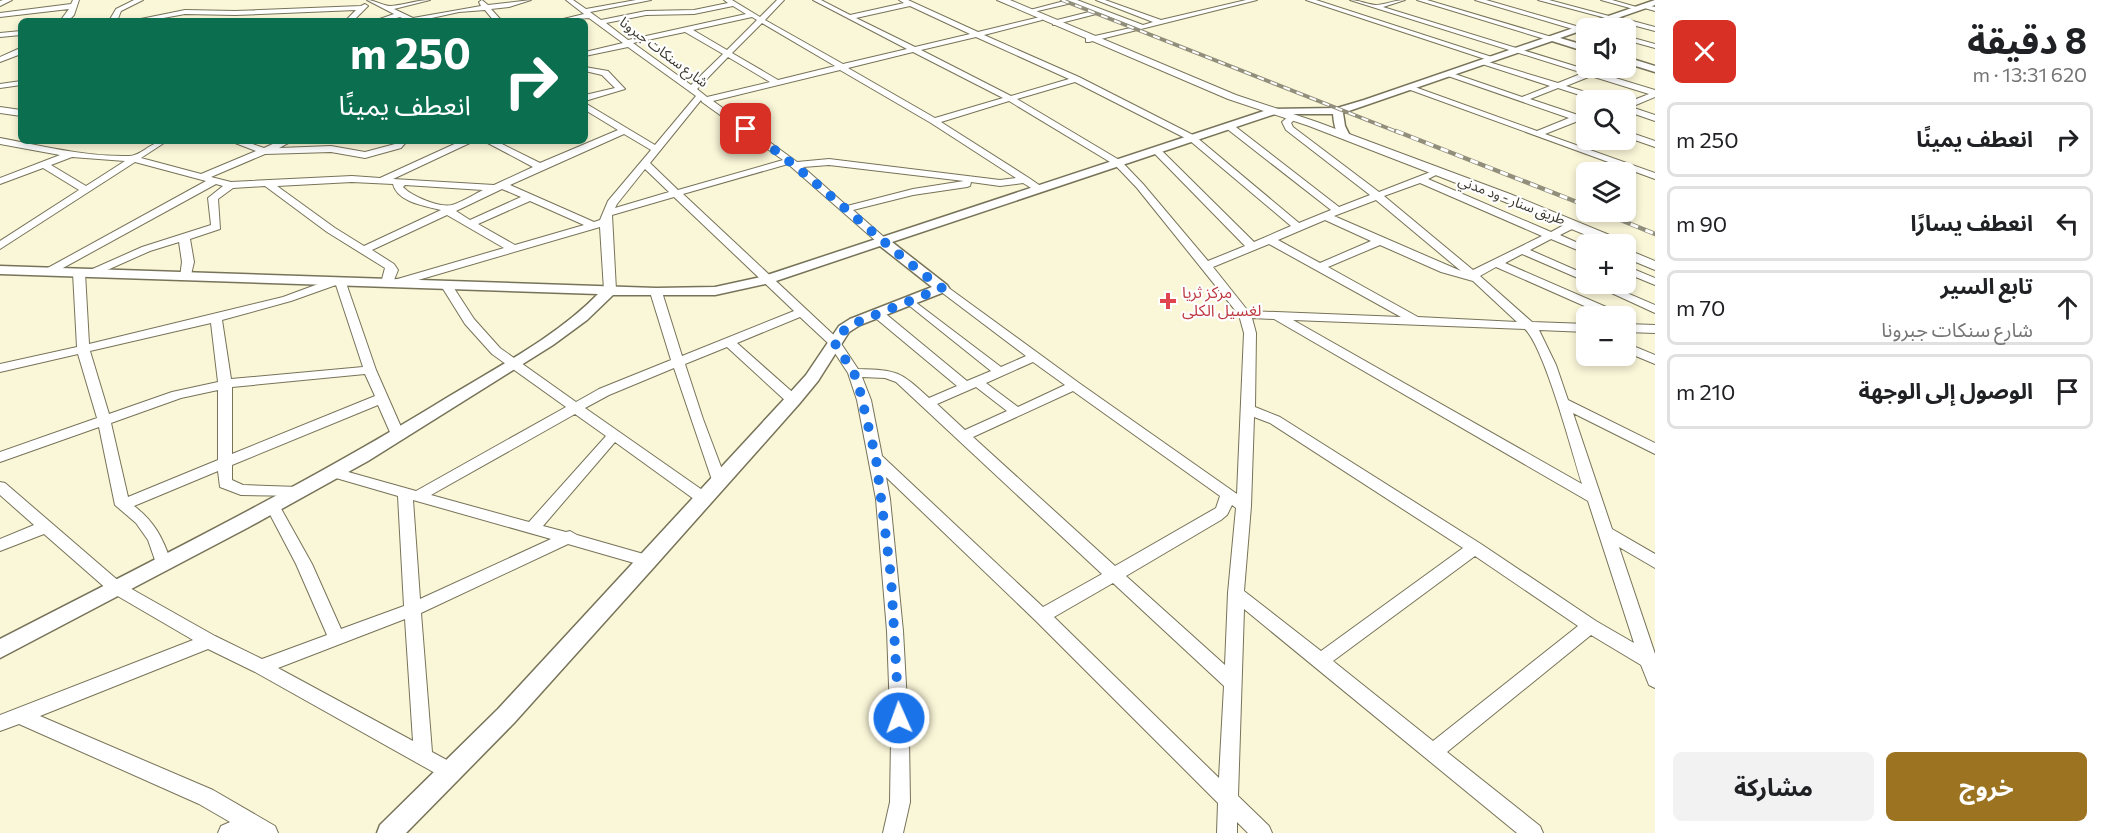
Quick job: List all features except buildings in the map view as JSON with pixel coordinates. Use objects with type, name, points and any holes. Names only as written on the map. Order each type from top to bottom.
[{"type":"main road","points":[[994,0],[1269,113],[1400,160]]},
{"type":"main road","points":[[1002,0],[1056,22],[1091,40]]},
{"type":"main road","points":[[1289,120],[1345,136],[1400,160]]},
{"type":"main road","name":"طريق سنار - ود مدني","points":[[1400,160],[1427,177],[1584,234]]},
{"type":"main road","name":"طريق سنار - ود مدني","points":[[1400,160],[1514,200],[1596,234]]},
{"type":"main road","points":[[1636,251],[1655,260]]},
{"type":"main road","points":[[1636,257],[1655,266]]},
{"type":"street","points":[[0,4],[9,0]]},
{"type":"street","points":[[114,18],[118,10],[140,0]]},
{"type":"street","points":[[352,18],[370,0],[406,18]]},
{"type":"street","points":[[389,8],[427,0]]},
{"type":"street","points":[[479,0],[495,18]]},
{"type":"street","points":[[426,18],[528,0]]},
{"type":"street","name":"شارع سنكات جبرونا","points":[[569,0],[792,163],[881,240]]},
{"type":"street","points":[[570,18],[646,0]]},
{"type":"street","points":[[0,649],[334,473],[398,436],[512,364],[601,301],[610,290],[602,220],[612,203],[699,95],[757,17],[781,0]]},
{"type":"street","points":[[816,0],[1009,98],[1118,163],[1245,314],[1250,333],[1248,409],[1244,506],[1236,593],[1227,833]]},
{"type":"street","points":[[902,0],[1076,79],[1192,138],[1298,227]]},
{"type":"street","points":[[1029,11],[1072,0],[1143,27]]},
{"type":"street","points":[[1100,0],[1161,23]]},
{"type":"street","points":[[1091,40],[1254,0]]},
{"type":"street","points":[[1309,0],[1576,92]]},
{"type":"street","points":[[1353,0],[1576,69]]},
{"type":"street","points":[[1376,7],[1402,0]]},
{"type":"street","points":[[1420,0],[1576,46]]},
{"type":"street","points":[[1478,0],[1576,26]]},
{"type":"street","points":[[1541,0],[1610,18],[1655,2]]},
{"type":"street","points":[[1604,0],[1655,9]]},
{"type":"street","points":[[601,22],[646,13],[694,12],[731,2],[934,120],[1039,189]]},
{"type":"street","points":[[0,15],[75,3]]},
{"type":"street","points":[[67,18],[75,3]]},
{"type":"street","points":[[849,17],[910,4]]},
{"type":"street","points":[[151,18],[184,12],[275,12],[364,8]]},
{"type":"street","points":[[1056,22],[1100,11]]},
{"type":"street","points":[[261,18],[275,12]]},
{"type":"street","points":[[195,18],[204,13]]},
{"type":"street","points":[[1377,22],[1395,13]]},
{"type":"street","points":[[1430,24],[1466,13]]},
{"type":"street","points":[[388,18],[399,15]]},
{"type":"street","points":[[588,53],[686,29],[757,17]]},
{"type":"street","points":[[699,95],[777,83],[1040,19]]},
{"type":"street","points":[[1460,33],[1496,22]]},
{"type":"street","points":[[1636,24],[1655,29]]},
{"type":"street","points":[[686,29],[777,83]]},
{"type":"street","points":[[0,270],[656,292],[715,291],[765,280],[1269,113],[1338,111],[1576,31]]},
{"type":"street","points":[[0,35],[18,33]]},
{"type":"street","points":[[1636,41],[1655,46]]},
{"type":"street","points":[[0,60],[18,54]]},
{"type":"street","points":[[1636,63],[1655,69]]},
{"type":"street","points":[[588,70],[605,73],[621,88],[588,97]]},
{"type":"street","points":[[1449,75],[1576,118]]},
{"type":"street","points":[[1523,99],[1578,78]]},
{"type":"street","points":[[1606,78],[1655,93]]},
{"type":"street","points":[[934,120],[1076,79]]},
{"type":"street","points":[[0,86],[18,83]]},
{"type":"street","points":[[1409,88],[1655,176]]},
{"type":"street","points":[[1636,102],[1655,93]]},
{"type":"street","points":[[588,108],[655,149]]},
{"type":"street","points":[[0,110],[18,113]]},
{"type":"street","points":[[1338,111],[1340,126],[1345,136]]},
{"type":"street","points":[[1636,111],[1655,118]]},
{"type":"street","points":[[1536,134],[1576,118]]},
{"type":"street","points":[[1289,120],[1296,134],[1378,196],[1535,332],[1550,365],[1655,680]]},
{"type":"street","points":[[1228,126],[1338,211]]},
{"type":"street","points":[[364,250],[540,167],[623,131]]},
{"type":"street","points":[[1642,140],[1655,134]]},
{"type":"street","points":[[1636,138],[1655,144]]},
{"type":"street","points":[[0,141],[71,154],[133,159],[231,185],[266,182],[359,167],[400,144]]},
{"type":"street","points":[[0,246],[84,189],[157,144]]},
{"type":"street","points":[[244,144],[265,151],[331,149],[382,180],[500,186],[602,220]]},
{"type":"street","points":[[202,177],[280,144]]},
{"type":"street","points":[[382,180],[462,144]]},
{"type":"street","points":[[495,144],[540,167]]},
{"type":"street","points":[[1156,150],[1253,247]]},
{"type":"street","points":[[0,181],[71,154]]},
{"type":"street","points":[[392,283],[602,220],[678,194],[792,163],[829,162],[1006,183],[1026,180]]},
{"type":"street","points":[[644,163],[765,280],[834,342],[854,373],[864,400],[876,459],[889,559],[900,729],[900,802],[893,833]]},
{"type":"street","points":[[45,165],[84,189]]},
{"type":"street","points":[[1206,266],[1325,216],[1427,177],[1576,246]]},
{"type":"street","points":[[48,272],[214,181]]},
{"type":"street","points":[[404,181],[397,186],[399,190],[421,202],[450,210],[469,224],[512,248]]},
{"type":"street","points":[[846,209],[913,192],[984,181]]},
{"type":"street","points":[[266,182],[331,230],[390,266],[392,283]]},
{"type":"street","points":[[86,273],[146,249],[216,227],[213,198],[231,185]]},
{"type":"street","points":[[469,224],[530,197]]},
{"type":"street","points":[[1325,216],[1446,270],[1474,277],[1496,263],[1568,227]]},
{"type":"street","points":[[184,237],[188,261],[186,277]]},
{"type":"street","points":[[881,240],[1034,357],[1244,506]]},
{"type":"street","points":[[1270,240],[1415,319]]},
{"type":"street","points":[[1320,267],[1379,241]]},
{"type":"street","points":[[1521,250],[1576,274]]},
{"type":"street","points":[[1496,263],[1593,306]]},
{"type":"street","points":[[86,273],[83,350],[104,420],[122,505],[141,519],[154,538],[163,562]]},
{"type":"street","points":[[1636,273],[1655,282]]},
{"type":"street","points":[[0,368],[216,318],[337,282]]},
{"type":"street","points":[[337,282],[398,436]]},
{"type":"street","points":[[446,284],[469,321],[496,351],[703,498]]},
{"type":"street","points":[[389,833],[451,772],[648,561],[718,480],[793,400],[848,326],[942,288]]},
{"type":"street","points":[[656,292],[718,480]]},
{"type":"street","points":[[1621,294],[1655,309]]},
{"type":"street","points":[[910,301],[1000,372]]},
{"type":"street","points":[[411,495],[604,392],[677,360],[802,312]]},
{"type":"street","points":[[877,313],[972,384],[1016,412]]},
{"type":"street","points":[[1245,314],[1415,319],[1576,327]]},
{"type":"street","points":[[1278,316],[1595,498]]},
{"type":"street","points":[[216,318],[225,384],[227,464],[225,483],[241,490],[298,492]]},
{"type":"street","points":[[728,341],[793,400]]},
{"type":"street","points":[[1636,351],[1655,360]]},
{"type":"street","points":[[928,403],[1034,357]]},
{"type":"street","points":[[0,457],[177,395],[225,384],[370,370]]},
{"type":"street","points":[[854,373],[894,376],[928,403],[1233,684]]},
{"type":"street","points":[[964,436],[1074,386]]},
{"type":"street","points":[[122,505],[227,464],[382,398]]},
{"type":"street","points":[[1562,402],[1655,449]]},
{"type":"street","points":[[1248,409],[1275,420],[1590,626],[1648,660]]},
{"type":"street","points":[[533,527],[615,434]]},
{"type":"street","points":[[876,459],[1042,616],[1262,833]]},
{"type":"street","points":[[334,473],[570,537],[648,561]]},
{"type":"street","points":[[0,487],[115,588],[451,772]]},
{"type":"street","points":[[411,495],[414,609],[423,757]]},
{"type":"street","points":[[1042,616],[1216,516],[1222,512],[1228,495]]},
{"type":"street","points":[[272,505],[304,564],[336,637]]},
{"type":"street","points":[[0,545],[46,527]]},
{"type":"street","points":[[1606,533],[1655,562]]},
{"type":"street","points":[[261,667],[414,609],[570,537]]},
{"type":"street","points":[[1322,660],[1474,548]]},
{"type":"street","points":[[1236,593],[1322,660],[1533,833]]},
{"type":"street","points":[[1434,751],[1590,626]]},
{"type":"street","points":[[0,723],[209,641]]},
{"type":"street","points":[[19,715],[206,797],[268,833]]},
{"type":"street","points":[[228,833],[249,822]]},
{"type":"railway","points":[[1062,0],[1400,133]]},
{"type":"railway","points":[[1396,131],[1576,202]]},
{"type":"railway","points":[[1626,222],[1655,234]]},
{"type":"place","name":"مركز ثريا لغسيل الكلى","points":[[1168,301]]},
{"type":"route","points":[[746,129],[795,165],[908,263],[942,288],[855,322],[844,329],[834,342],[854,373],[864,400],[883,499],[896,631],[899,718]]}]
